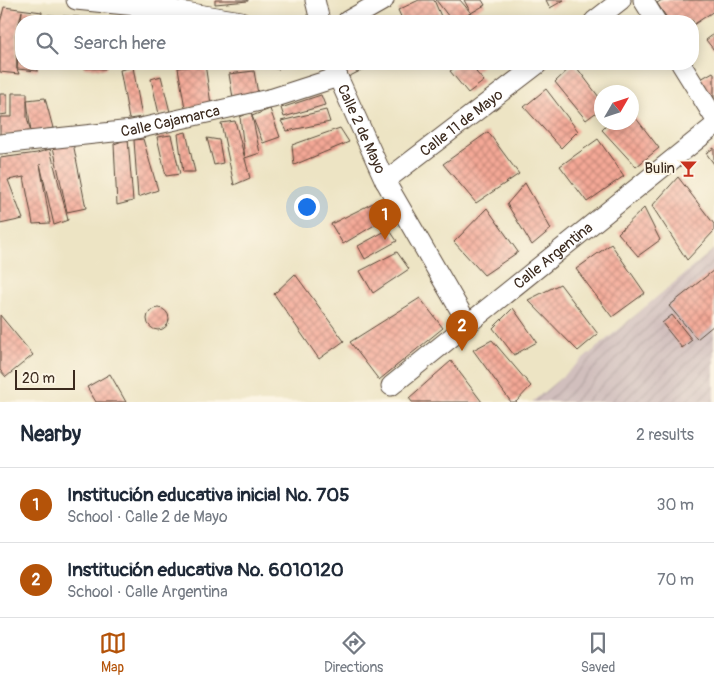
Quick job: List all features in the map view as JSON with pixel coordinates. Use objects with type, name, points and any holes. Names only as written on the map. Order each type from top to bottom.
[{"type":"street","points":[[315,0],[319,15]]},
{"type":"street","points":[[358,15],[384,0]]},
{"type":"street","points":[[602,15],[621,0]]},
{"type":"street","points":[[643,0],[652,15]]},
{"type":"street","points":[[84,1],[166,9],[204,15]]},
{"type":"street","name":"Calle 11 de Mayo","points":[[385,181],[530,70]]},
{"type":"street","points":[[686,70],[714,117]]},
{"type":"street","name":"Calle 2 de Mayo","points":[[335,71],[385,181],[468,324]]},
{"type":"street","name":"Calle Cajamarca","points":[[0,144],[132,130],[273,98],[335,71]]},
{"type":"street","name":"Calle Argentina","points":[[391,386],[714,126]]},
{"type":"shaded area","points":[[714,249],[714,402],[532,402]]},
{"type":"building","points":[[215,0],[248,0],[248,1],[215,4]]},
{"type":"building","points":[[419,0],[434,0],[440,15],[400,15],[398,10]]},
{"type":"building","points":[[436,0],[460,0],[471,13],[466,15],[447,15]]},
{"type":"building","points":[[464,0],[482,0],[485,5],[471,13]]},
{"type":"building","points":[[546,0],[564,0],[550,8]]},
{"type":"building","points":[[662,0],[714,0],[714,11],[699,21],[699,15],[665,15],[657,3]]},
{"type":"building","points":[[4,7],[42,12],[42,15],[22,15],[22,11],[21,15],[15,15],[15,70],[17,70],[19,74],[0,72],[0,23]]},
{"type":"building","points":[[714,34],[714,50],[706,40]]},
{"type":"building","points":[[120,70],[134,70],[142,117],[129,119]]},
{"type":"building","points":[[178,70],[206,70],[211,104],[185,108]]},
{"type":"building","points":[[346,70],[362,70],[348,77]]},
{"type":"building","points":[[478,70],[476,72],[484,81],[468,93],[450,71]]},
{"type":"building","points":[[568,70],[579,70],[594,90],[594,114],[586,120],[555,82]]},
{"type":"building","points":[[254,71],[258,94],[233,98],[229,74]]},
{"type":"building","points":[[713,72],[714,74],[714,104],[699,80]]},
{"type":"building","points":[[161,76],[170,112],[159,114],[151,79]]},
{"type":"building","points":[[546,89],[578,131],[561,148],[524,107]]},
{"type":"building","points":[[12,93],[27,93],[27,117],[31,133],[0,136],[0,117],[12,117]]},
{"type":"building","points":[[0,94],[7,94],[7,114],[0,115]]},
{"type":"building","points":[[321,95],[325,105],[284,117],[281,108]]},
{"type":"building","points":[[45,98],[53,128],[31,133],[27,100]]},
{"type":"building","points":[[270,109],[280,137],[263,143],[252,116]]},
{"type":"building","points":[[326,110],[330,122],[287,131],[281,121]]},
{"type":"building","points":[[251,112],[260,153],[245,158],[240,117]]},
{"type":"building","points":[[235,121],[250,178],[234,185],[221,123]]},
{"type":"building","points":[[639,122],[659,148],[636,167],[602,130],[639,130]]},
{"type":"building","points":[[340,128],[349,142],[294,165],[292,145]]},
{"type":"building","points":[[186,132],[195,172],[183,172],[178,134]]},
{"type":"building","points":[[488,132],[519,174],[476,203],[443,164]]},
{"type":"building","points":[[171,135],[180,174],[166,176],[157,137]]},
{"type":"building","points":[[207,138],[219,140],[223,163],[214,165]]},
{"type":"building","points":[[128,139],[133,201],[117,205],[114,144]]},
{"type":"building","points":[[143,139],[158,190],[138,197],[134,140]]},
{"type":"building","points":[[598,139],[624,176],[587,202],[560,166]]},
{"type":"building","points":[[73,143],[86,208],[67,212],[53,147]]},
{"type":"building","points":[[714,148],[714,164],[706,153]]},
{"type":"building","points":[[50,149],[68,220],[54,225],[40,164],[50,223],[33,224],[24,177],[8,180],[23,219],[0,224],[0,158],[37,153]]},
{"type":"building","points":[[678,177],[714,224],[714,231],[687,260],[652,206]]},
{"type":"building","points":[[525,183],[551,229],[532,245],[507,204]]},
{"type":"building","points":[[377,201],[383,220],[343,244],[331,224]]},
{"type":"building","points":[[487,208],[518,252],[484,275],[454,242]]},
{"type":"building","points":[[644,208],[660,240],[638,256],[618,233]]},
{"type":"building","points":[[389,229],[397,241],[365,259],[358,246]]},
{"type":"building","points":[[611,244],[645,293],[612,317],[576,269]]},
{"type":"building","points":[[397,252],[409,269],[373,293],[360,271]]},
{"type":"building","points":[[714,270],[714,325],[697,339],[669,306]]},
{"type":"building","points":[[295,274],[344,341],[319,359],[274,294]]},
{"type":"building","points":[[560,284],[598,334],[578,351],[528,300]]},
{"type":"building","points":[[420,298],[443,328],[379,380],[350,342]]},
{"type":"building","points":[[158,308],[166,311],[169,319],[166,327],[158,330],[150,327],[147,319],[150,311]]},
{"type":"building","points":[[513,308],[537,342],[514,355],[493,328]]},
{"type":"building","points":[[0,315],[33,355],[6,377],[0,370]]},
{"type":"building","points":[[672,315],[692,340],[682,348],[662,323]]},
{"type":"building","points":[[492,340],[531,386],[516,402],[511,402],[473,350]]},
{"type":"building","points":[[451,361],[482,402],[412,402],[409,398]]},
{"type":"building","points":[[110,374],[126,402],[96,402],[87,387]]},
{"type":"place","name":"Bulin","points":[[689,168]]},
{"type":"place","name":"Institución educativa inicial No. 705","points":[[385,240]]},
{"type":"place","name":"Institución educativa No. 6010120","points":[[462,351]]}]
